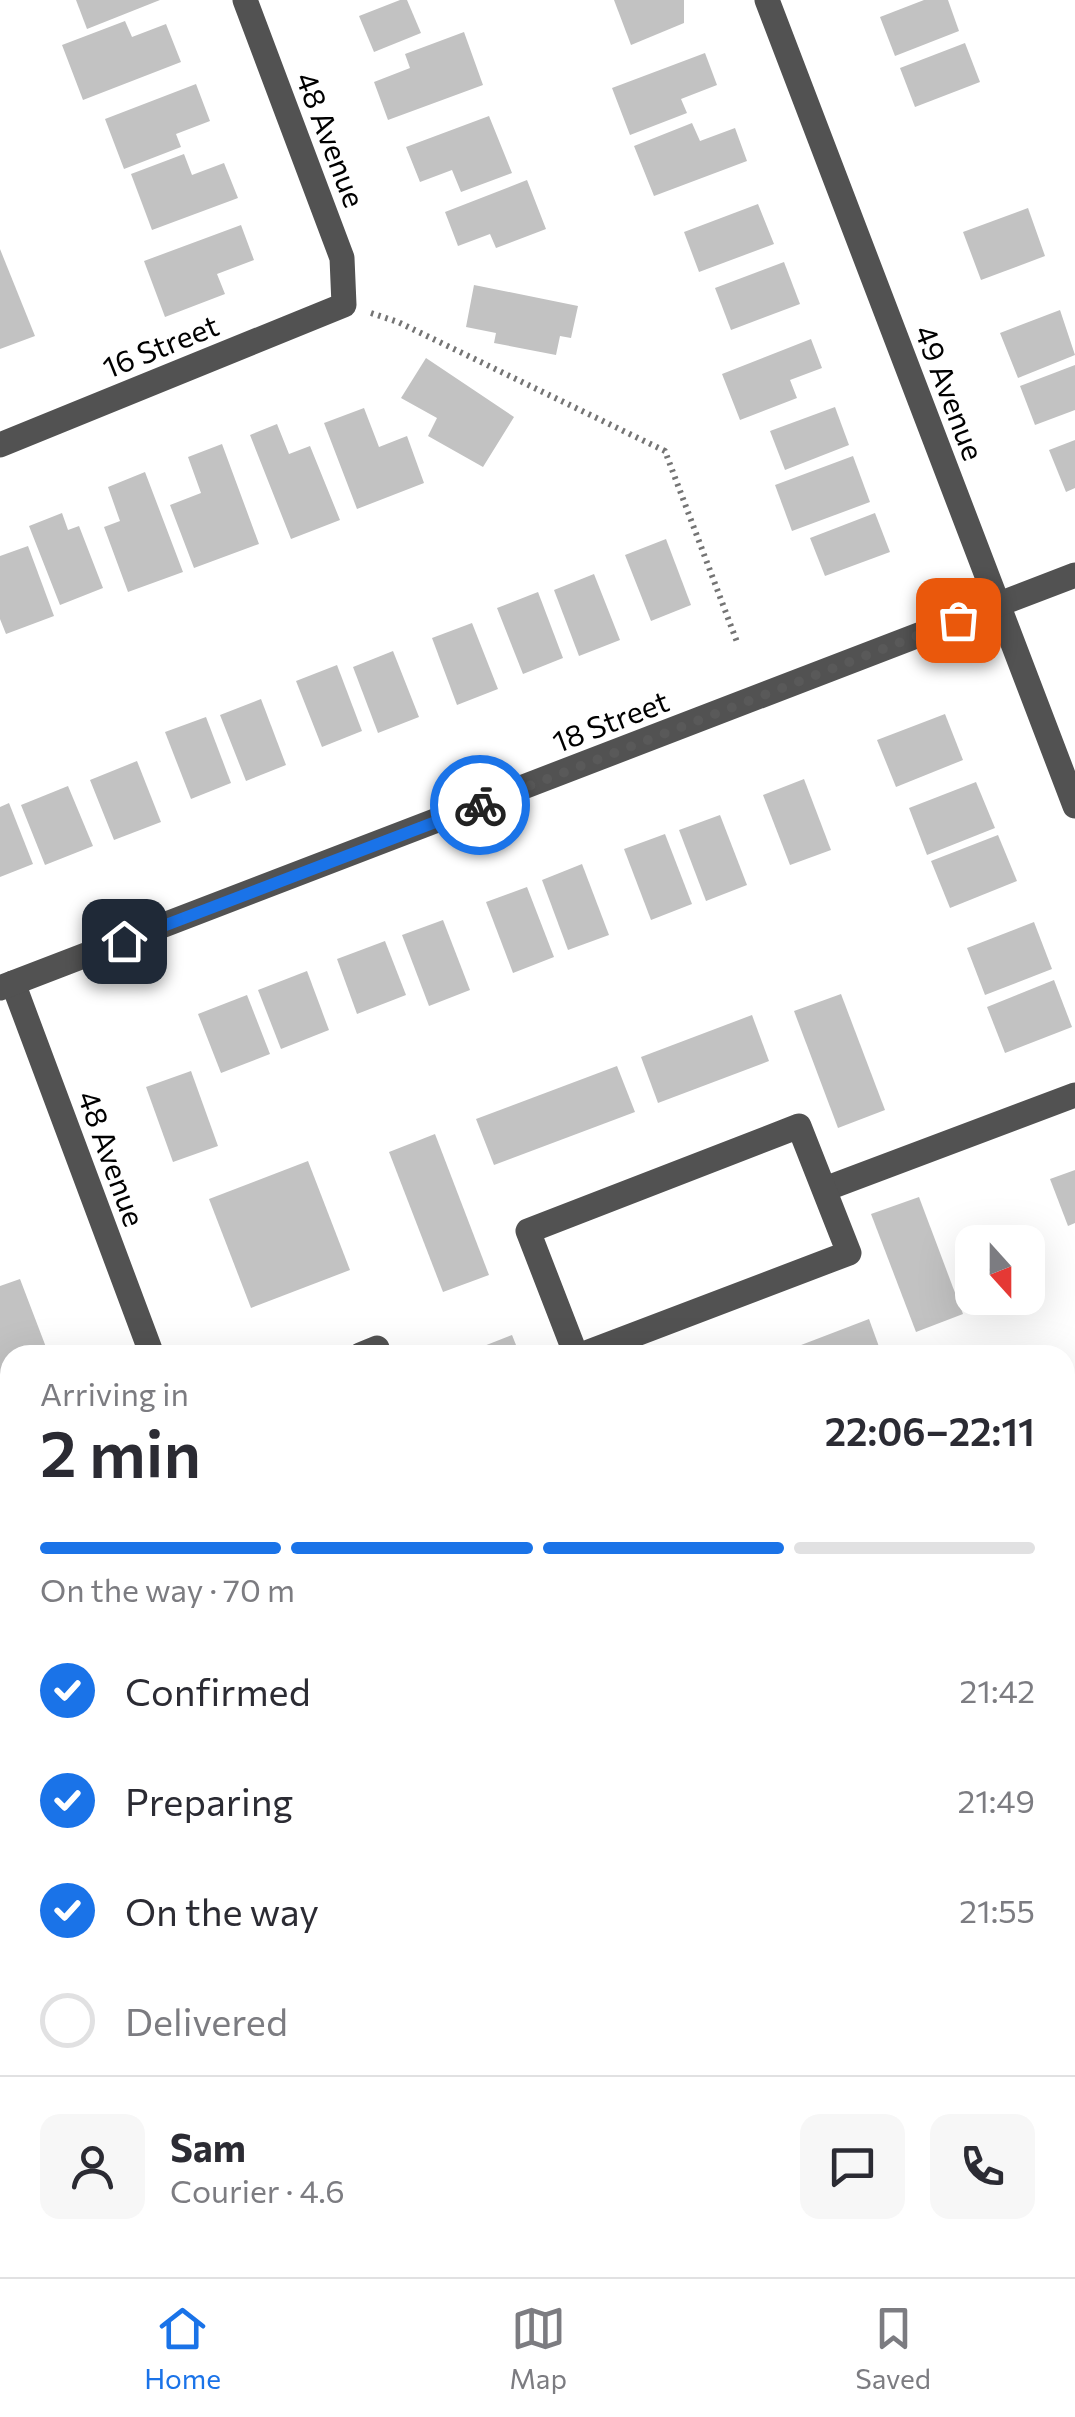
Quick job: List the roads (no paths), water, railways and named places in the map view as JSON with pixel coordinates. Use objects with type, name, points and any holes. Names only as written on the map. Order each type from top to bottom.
[{"type":"street","name":"48 Avenue","points":[[245,0],[342,258],[344,305]]},
{"type":"street","name":"49 Avenue","points":[[767,0],[1075,806]]},
{"type":"street","name":"16 Street","points":[[0,444],[344,305]]},
{"type":"street","name":"18 Street","points":[[7,986],[1075,575]]},
{"type":"street","name":"48 Avenue","points":[[7,986],[148,1345]]},
{"type":"street","points":[[825,1189],[1075,1095]]},
{"type":"street","points":[[574,1345],[528,1231],[799,1126],[849,1254],[605,1345]]}]
